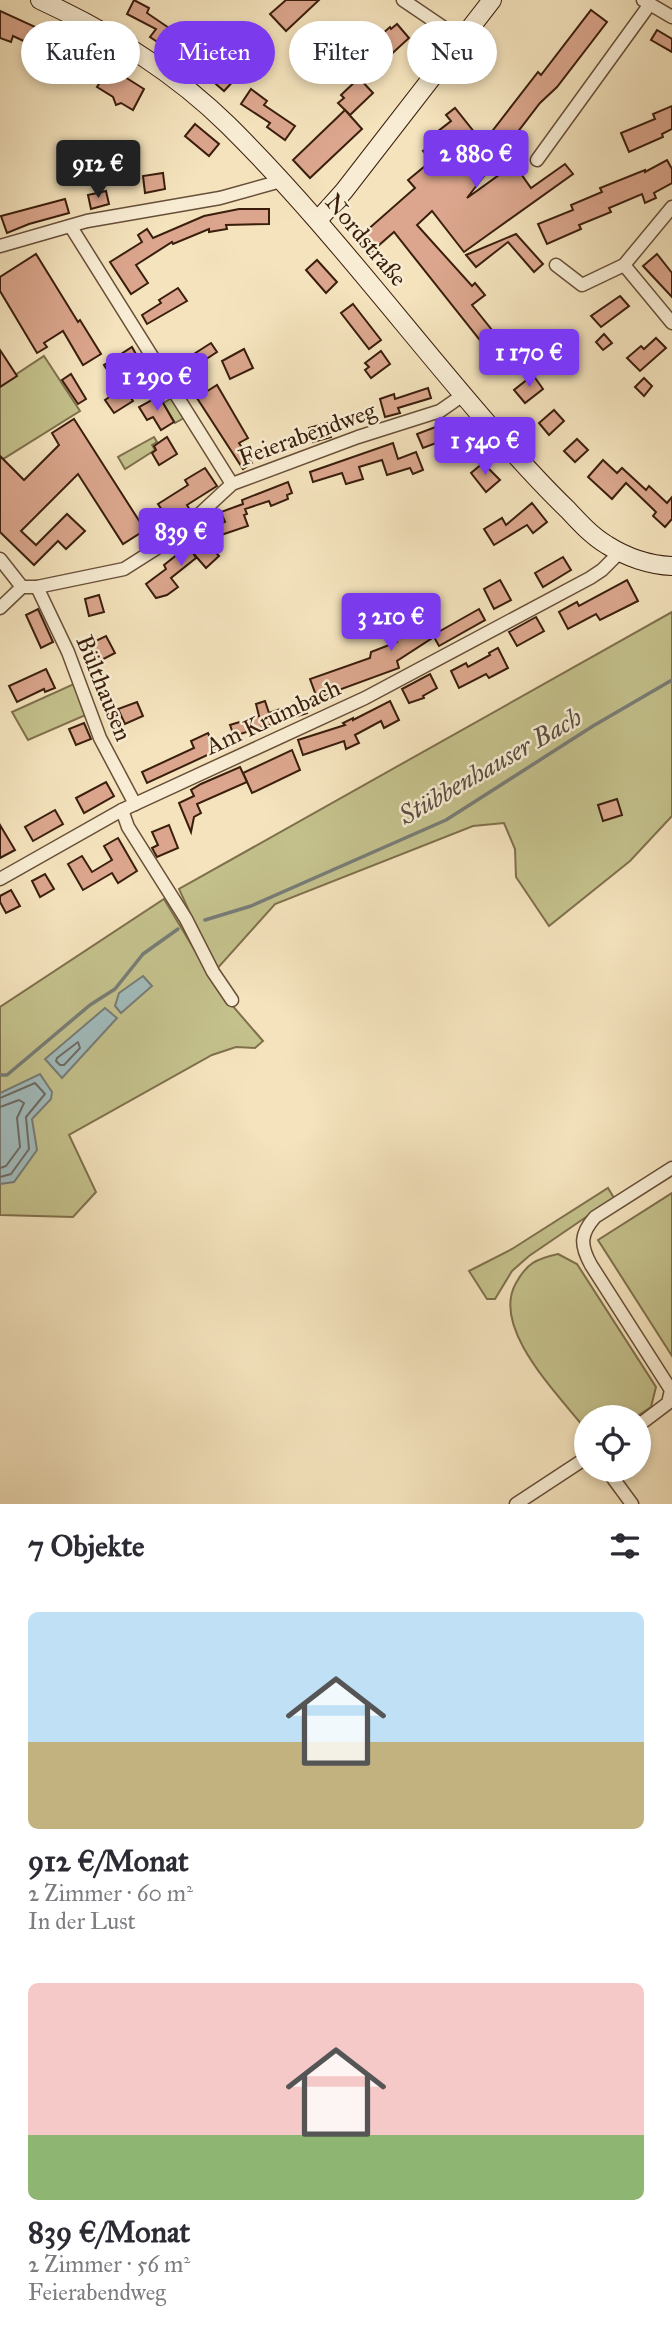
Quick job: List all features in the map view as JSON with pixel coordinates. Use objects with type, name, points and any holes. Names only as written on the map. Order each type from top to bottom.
[{"type":"main road","name":"Nordstraße","points":[[40,0],[108,33],[172,76],[227,124],[318,220],[463,395],[551,494],[593,535],[620,552],[643,561],[672,566]]},
{"type":"main road","points":[[476,21],[492,0]]},
{"type":"main road","points":[[318,220],[428,84]]},
{"type":"street","points":[[403,0],[434,21]]},
{"type":"street","points":[[537,160],[646,2],[672,17]]},
{"type":"street","points":[[0,246],[106,217],[220,198],[281,180]]},
{"type":"street","points":[[556,265],[582,285],[624,265],[672,206]]},
{"type":"street","points":[[71,227],[232,484]]},
{"type":"street","points":[[624,265],[672,323]]},
{"type":"street","name":"Feierabendweg","points":[[23,587],[37,587],[124,569],[176,536],[232,484],[358,437],[440,411],[463,395]]},
{"type":"street","name":"Am Krumbach","points":[[0,879],[122,810],[376,693],[590,578],[620,552]]},
{"type":"street","points":[[0,559],[23,587],[0,608]]},
{"type":"street","name":"Bülthausen","points":[[37,587],[68,652],[100,738],[135,804]]},
{"type":"street","points":[[122,810],[128,827],[186,919],[232,1000]]},
{"type":"street","points":[[651,1416],[668,1403],[671,1390],[591,1265],[581,1239],[585,1228],[595,1217],[672,1168]]},
{"type":"street","points":[[516,1504],[574,1466]]},
{"type":"street","points":[[616,1482],[632,1504]]},
{"type":"shaded area","points":[[44,356],[80,411],[0,461],[0,385]]},
{"type":"shaded area","points":[[172,398],[184,418],[175,423],[163,403]]},
{"type":"shaded area","points":[[154,437],[157,442],[152,445],[155,450],[125,469],[118,457]]},
{"type":"shaded area","points":[[672,612],[672,816],[630,861],[549,926],[516,877],[515,849],[504,823],[473,826],[275,904],[216,970],[179,889]]},
{"type":"shaded area","points":[[76,683],[88,714],[28,740],[12,712]]},
{"type":"shaded area","points":[[164,899],[218,989],[263,1041],[255,1048],[236,1047],[212,1055],[69,1135],[96,1192],[73,1217],[0,1215],[0,1007]]},
{"type":"shaded area","points":[[608,1188],[614,1198],[529,1256],[512,1271],[495,1299],[487,1299],[469,1271],[512,1249]]},
{"type":"shaded area","points":[[672,1193],[672,1356],[598,1240]]},
{"type":"shaded area","points":[[558,1254],[577,1264],[656,1387],[651,1407],[574,1405],[574,1415],[545,1380],[520,1340],[512,1320],[510,1301],[516,1283],[524,1271],[544,1258]]},
{"type":"water","points":[[143,976],[152,986],[121,1013],[115,1006],[119,993]]},
{"type":"water","points":[[105,1008],[117,1018],[62,1078],[45,1059]]},
{"type":"water","points":[[40,1074],[52,1092],[51,1099],[32,1119],[37,1150],[14,1182],[0,1184],[0,1093]]},
{"type":"building","points":[[134,0],[149,8],[147,13],[159,21],[154,21],[154,28],[127,14]]},
{"type":"building","points":[[286,0],[319,0],[297,21],[289,21],[286,31],[270,14]]},
{"type":"building","points":[[591,10],[607,22],[467,198],[514,164],[531,188],[565,164],[573,174],[464,252],[432,211],[417,225],[472,286],[475,283],[485,295],[472,305],[516,360],[500,371],[492,360],[494,358],[394,232],[370,253],[357,239],[415,188],[408,180],[431,161],[423,151],[432,144],[428,139],[451,121],[446,115],[455,108],[483,143],[538,72],[541,75]]},
{"type":"building","points":[[0,11],[22,21],[21,40],[13,36],[11,42],[0,38]]},
{"type":"building","points":[[397,24],[407,36],[407,40],[393,53],[393,27]]},
{"type":"building","points":[[657,30],[672,39],[672,52],[651,40]]},
{"type":"building","points":[[99,84],[136,84],[144,89],[133,110],[121,103],[116,105],[113,97],[97,87]]},
{"type":"building","points":[[216,84],[230,84],[224,91]]},
{"type":"building","points":[[353,84],[365,84],[373,93],[350,115],[338,103],[344,98],[341,95]]},
{"type":"building","points":[[251,89],[267,101],[264,105],[295,126],[285,140],[267,127],[270,123],[241,104]]},
{"type":"building","points":[[672,106],[672,129],[662,134],[663,137],[629,152],[621,133],[655,119],[653,114]]},
{"type":"building","points":[[345,110],[362,129],[310,178],[293,160]]},
{"type":"building","points":[[195,124],[219,144],[209,156],[185,136]]},
{"type":"building","points":[[667,160],[672,169],[672,183],[654,193],[656,198],[645,203],[642,194],[609,208],[611,212],[579,225],[581,229],[547,244],[538,224],[573,210],[571,205],[602,192],[600,188],[645,172]]},
{"type":"building","points":[[163,173],[165,189],[145,193],[143,176]]},
{"type":"building","points":[[106,191],[109,204],[91,209],[88,195]]},
{"type":"building","points":[[65,199],[69,213],[7,233],[1,216]]},
{"type":"building","points":[[239,209],[269,209],[269,224],[226,225],[227,229],[209,232],[209,229],[173,244],[172,242],[136,265],[148,283],[131,294],[110,262],[142,242],[138,235],[147,229],[153,238],[204,216]]},
{"type":"building","points":[[516,234],[543,264],[534,272],[508,242],[476,267],[466,255]]},
{"type":"building","points":[[36,254],[101,354],[83,365],[63,331],[44,343],[47,347],[37,353],[0,291],[0,277]]},
{"type":"building","points":[[657,254],[672,273],[672,297],[643,266]]},
{"type":"building","points":[[317,260],[337,282],[326,293],[306,270]]},
{"type":"building","points":[[178,288],[187,301],[147,324],[142,315]]},
{"type":"building","points":[[620,296],[629,306],[601,327],[591,316]]},
{"type":"building","points":[[353,304],[381,340],[369,349],[341,313]]},
{"type":"building","points":[[604,334],[612,343],[603,350],[596,342]]},
{"type":"building","points":[[656,338],[666,348],[640,371],[627,358],[641,346],[644,349]]},
{"type":"building","points":[[211,343],[217,352],[191,369],[206,392],[217,385],[248,438],[239,443],[252,463],[243,469],[182,375],[178,377],[172,368]]},
{"type":"building","points":[[132,347],[137,356],[110,374],[104,365]]},
{"type":"building","points":[[244,349],[253,368],[230,379],[222,361]]},
{"type":"building","points":[[0,350],[17,376],[0,387]]},
{"type":"building","points":[[381,351],[390,364],[371,378],[365,370],[369,367],[365,363]]},
{"type":"building","points":[[71,374],[86,399],[78,404],[62,380]]},
{"type":"building","points":[[533,375],[543,389],[525,403],[514,390]]},
{"type":"building","points":[[644,378],[652,386],[644,396],[635,387]]},
{"type":"building","points":[[124,387],[133,401],[114,413],[105,400]]},
{"type":"building","points":[[428,388],[431,398],[398,408],[400,413],[385,417],[380,399],[394,394],[395,399]]},
{"type":"building","points":[[159,396],[174,422],[161,430],[153,417],[147,420],[139,407]]},
{"type":"building","points":[[554,410],[564,421],[549,435],[539,423]]},
{"type":"building","points":[[74,419],[145,530],[123,544],[78,474],[21,531],[36,545],[67,514],[85,531],[66,549],[58,541],[34,565],[0,532],[0,456],[24,480],[59,445],[52,433]]},
{"type":"building","points":[[327,423],[331,437],[313,442],[309,428]]},
{"type":"building","points":[[446,423],[452,437],[423,448],[417,434]]},
{"type":"building","points":[[167,437],[177,454],[159,465],[152,453],[156,450],[154,446]]},
{"type":"building","points":[[577,439],[588,450],[575,462],[564,451]]},
{"type":"building","points":[[393,443],[398,459],[416,452],[423,470],[413,474],[410,468],[387,475],[382,460],[359,467],[363,479],[346,484],[342,473],[313,482],[310,472]]},
{"type":"building","points":[[603,460],[617,473],[622,468],[646,490],[649,486],[667,503],[672,497],[672,519],[665,527],[653,516],[656,512],[626,483],[612,499],[588,477]]},
{"type":"building","points":[[483,463],[500,480],[486,492],[471,473]]},
{"type":"building","points":[[205,468],[217,486],[187,505],[190,510],[170,522],[158,504],[188,485],[185,480]]},
{"type":"building","points":[[288,482],[292,493],[287,495],[288,499],[271,506],[269,501],[245,509],[248,526],[218,536],[210,527],[225,522],[221,512],[243,504],[242,500]]},
{"type":"building","points":[[532,503],[547,522],[533,533],[527,525],[494,545],[484,529],[502,518],[506,525]]},
{"type":"building","points":[[204,539],[219,556],[206,568],[193,553],[196,558],[171,578],[178,587],[167,595],[156,598],[146,584],[166,569],[164,565],[188,546],[191,551]]},
{"type":"building","points":[[563,557],[571,570],[543,587],[535,573]]},
{"type":"building","points":[[500,580],[511,600],[494,609],[484,589]]},
{"type":"building","points":[[627,580],[638,601],[600,620],[596,614],[568,629],[559,612],[577,602],[579,606]]},
{"type":"building","points":[[99,595],[104,612],[89,616],[85,599]]},
{"type":"building","points":[[38,609],[53,642],[41,648],[26,615]]},
{"type":"building","points":[[479,609],[485,620],[439,646],[434,637],[397,661],[399,668],[317,698],[310,679],[370,658],[371,652],[397,642],[386,619],[395,615],[402,628],[422,616],[433,635]]},
{"type":"building","points":[[536,617],[544,631],[517,646],[509,632]]},
{"type":"building","points":[[106,636],[115,653],[90,666],[81,648]]},
{"type":"building","points":[[498,648],[508,668],[489,678],[486,674],[459,688],[451,671],[466,663],[468,667]]},
{"type":"building","points":[[46,669],[55,688],[45,692],[44,689],[17,702],[9,686]]},
{"type":"building","points":[[430,674],[437,688],[423,696],[424,698],[409,703],[402,689]]},
{"type":"building","points":[[265,701],[269,713],[303,701],[307,713],[234,736],[230,725],[259,716],[256,704]]},
{"type":"building","points":[[390,701],[399,720],[384,728],[381,721],[355,735],[359,743],[346,749],[344,741],[303,755],[298,740],[345,725],[343,723]]},
{"type":"building","points":[[137,702],[143,716],[125,724],[118,709]]},
{"type":"building","points":[[84,723],[91,739],[76,745],[69,729]]},
{"type":"building","points":[[208,733],[216,751],[147,783],[142,772],[194,748],[191,741]]},
{"type":"building","points":[[292,750],[300,770],[252,793],[243,773]]},
{"type":"building","points":[[240,767],[247,782],[197,804],[201,813],[194,817],[191,832],[179,803],[194,796],[191,790],[201,784]]},
{"type":"building","points":[[106,782],[114,796],[84,813],[76,798]]},
{"type":"building","points":[[617,799],[622,815],[603,821],[598,805]]},
{"type":"building","points":[[55,810],[63,824],[33,841],[25,827]]},
{"type":"building","points":[[0,825],[15,850],[0,858]]},
{"type":"building","points":[[169,825],[178,848],[157,857],[152,848],[158,845],[152,832]]},
{"type":"building","points":[[118,838],[137,871],[118,883],[112,873],[83,890],[68,864],[82,856],[92,872],[112,860],[104,846]]},
{"type":"building","points":[[45,874],[54,889],[40,897],[32,881]]},
{"type":"building","points":[[11,890],[20,906],[6,913],[0,896]]},
{"type":"waterway","name":"Stübbenhauser Bach","points":[[205,920],[251,906],[446,820],[593,726],[672,680]]},
{"type":"waterway","name":"Stübbenhauser Bach","points":[[0,1075],[7,1075],[90,1005],[115,989],[143,954],[178,929]]}]
